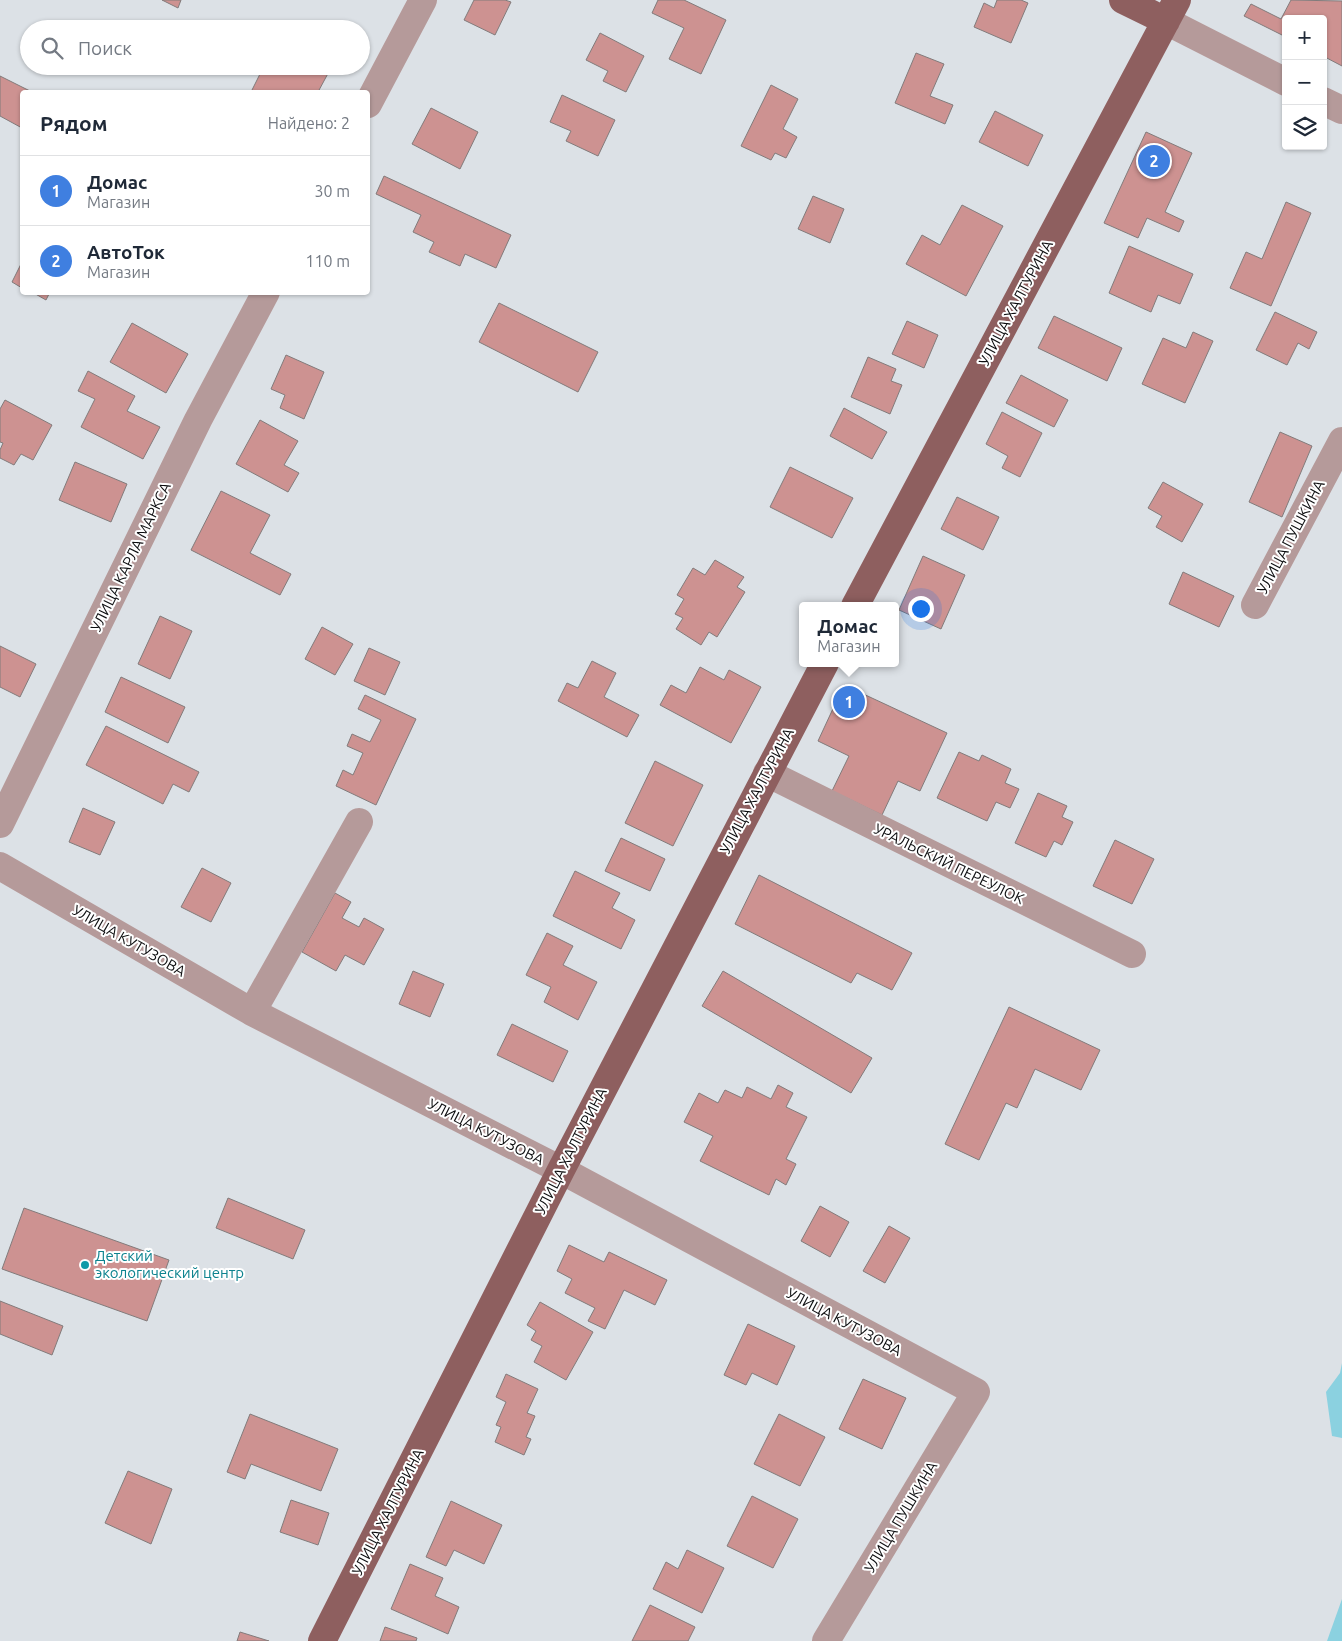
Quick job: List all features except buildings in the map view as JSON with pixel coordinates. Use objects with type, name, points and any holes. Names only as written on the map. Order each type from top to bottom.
[{"type":"main road","points":[[1123,0],[1171,11]]},
{"type":"main road","name":"УЛИЦА ХАЛТУРИНА","points":[[857,602],[1171,11]]},
{"type":"main road","name":"УЛИЦА ХАЛТУРИНА","points":[[322,1641],[561,1170],[823,667]]},
{"type":"street","points":[[370,100],[423,0]]},
{"type":"street","points":[[1171,11],[1282,80]]},
{"type":"street","points":[[1327,103],[1342,110]]},
{"type":"street","name":"УЛИЦА КАРЛА МАРКСА","points":[[0,824],[198,420],[264,295]]},
{"type":"street","name":"УЛИЦА ПУШКИНА","points":[[1255,606],[1342,441]]},
{"type":"street","name":"УРАЛЬСКИЙ ПЕРЕУЛОК","points":[[766,773],[1132,954]]},
{"type":"street","points":[[252,1012],[359,822]]},
{"type":"street","name":"УЛИЦА КУТУЗОВА","points":[[0,866],[252,1012],[561,1170],[976,1392]]},
{"type":"street","name":"УЛИЦА ПУШКИНА","points":[[826,1641],[976,1392]]},
{"type":"water","points":[[1342,1363],[1342,1438],[1332,1436],[1326,1392],[1340,1373]]},
{"type":"water","points":[[1342,1599],[1342,1641],[1327,1641]]},
{"type":"place","name":"АвтоТок","points":[[1154,161]]},
{"type":"place","name":"Домас","points":[[849,702]]},
{"type":"place","name":"Детский экологический центр","points":[[85,1265]]}]
